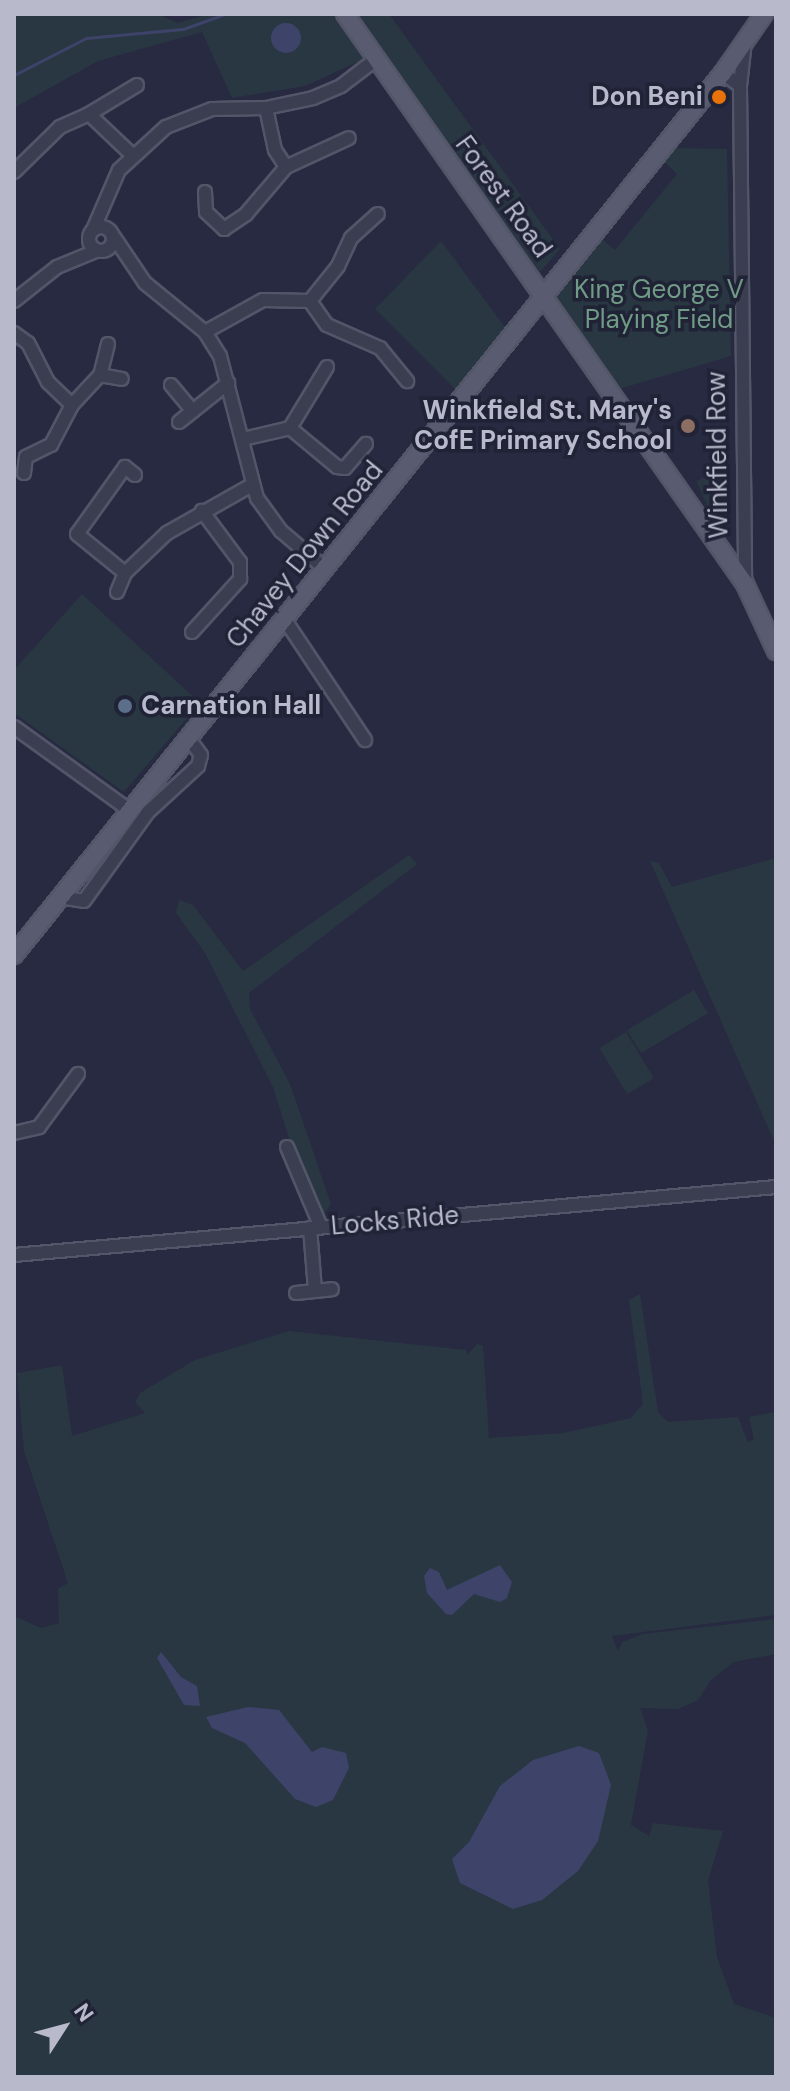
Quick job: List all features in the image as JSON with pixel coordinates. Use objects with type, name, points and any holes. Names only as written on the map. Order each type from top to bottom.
[{"type":"main road","name":"Forest Road","points":[[345,14],[745,584],[776,651]]},
{"type":"main road","name":"Winkfield Row","points":[[723,73],[764,14]]},
{"type":"main road","name":"Chavey Down Road","points":[[14,955],[723,73]]},
{"type":"street","name":"Winkfield Row","points":[[745,584],[740,86],[746,38]]},
{"type":"street","points":[[94,243],[106,200],[132,155],[152,136],[188,115],[229,107],[266,108],[341,86],[375,60]]},
{"type":"street","points":[[723,73],[740,86]]},
{"type":"street","points":[[14,172],[60,127],[89,114],[137,85]]},
{"type":"street","points":[[266,108],[275,150],[286,167]]},
{"type":"street","points":[[89,114],[132,155]]},
{"type":"street","points":[[205,192],[206,212],[224,229],[246,214],[286,167],[349,138]]},
{"type":"street","points":[[106,200],[111,233],[128,261],[159,296],[205,332],[228,383],[252,485],[268,515],[324,568]]},
{"type":"street","points":[[310,301],[338,266],[351,238],[378,214]]},
{"type":"street","points":[[14,301],[111,233]]},
{"type":"street","points":[[94,243],[111,233]]},
{"type":"street","points":[[94,243],[128,261]]},
{"type":"street","points":[[205,332],[263,300],[310,301]]},
{"type":"street","points":[[310,301],[327,325],[380,348],[407,381]]},
{"type":"street","points":[[14,333],[28,343],[48,382],[72,405]]},
{"type":"street","points":[[26,457],[51,445],[72,405],[100,375],[108,344]]},
{"type":"street","points":[[243,439],[290,428],[327,367]]},
{"type":"street","points":[[100,375],[122,379]]},
{"type":"street","points":[[179,422],[228,383]]},
{"type":"street","points":[[171,385],[193,411]]},
{"type":"street","points":[[290,428],[337,467],[345,468],[366,444]]},
{"type":"street","points":[[14,448],[26,457]]},
{"type":"street","points":[[24,473],[26,457]]},
{"type":"street","points":[[125,573],[77,534],[125,467],[135,475]]},
{"type":"street","points":[[117,592],[125,573],[138,556],[202,511],[252,485]]},
{"type":"street","points":[[192,632],[240,579],[240,562],[202,511]]},
{"type":"street","points":[[283,617],[365,740]]},
{"type":"street","points":[[14,727],[129,810]]},
{"type":"street","points":[[59,897],[75,904],[84,901],[148,812],[198,766],[201,755],[188,738]]},
{"type":"street","points":[[14,1133],[39,1127],[78,1074]]},
{"type":"street","points":[[287,1147],[316,1228],[315,1290]]},
{"type":"street","name":"Locks Ride","points":[[14,1255],[776,1187]]},
{"type":"street","points":[[296,1293],[332,1289]]},
{"type":"green space","points":[[14,14],[157,14],[178,23],[208,14],[337,14],[364,59],[305,86],[232,98],[202,32],[98,61],[14,108]]},
{"type":"green space","points":[[355,14],[389,14],[560,249],[540,272]]},
{"type":"green space","name":"King George V Playing Field","points":[[671,148],[727,149],[731,356],[619,389],[553,294],[598,236],[615,250],[677,174],[661,159]]},
{"type":"green space","points":[[441,241],[507,330],[455,389],[375,309]]},
{"type":"green space","points":[[710,475],[723,504],[709,510],[696,481]]},
{"type":"green space","points":[[82,594],[200,703],[124,792],[14,713],[14,670]]},
{"type":"green space","points":[[409,855],[417,864],[249,993],[250,1009],[290,1084],[331,1204],[322,1217],[311,1208],[273,1087],[205,953],[176,913],[179,900],[193,905],[243,971]]},
{"type":"green space","points":[[776,858],[776,1145],[650,861],[659,863],[672,887]]},
{"type":"green space","points":[[694,990],[708,1013],[641,1053],[627,1030]]},
{"type":"green space","points":[[626,1032],[654,1078],[627,1094],[599,1048]]},
{"type":"green space","points":[[640,1294],[658,1412],[668,1422],[738,1417],[748,1442],[754,1439],[749,1417],[776,1412],[776,1615],[612,1636],[618,1651],[622,1642],[643,1634],[776,1619],[776,1654],[734,1662],[711,1680],[698,1700],[678,1709],[640,1708],[648,1730],[631,1825],[649,1836],[653,1823],[723,1831],[708,1881],[717,1957],[734,2004],[776,2018],[776,2077],[14,2077],[14,1616],[41,1628],[59,1623],[58,1589],[68,1583],[24,1451],[17,1373],[62,1365],[72,1436],[145,1413],[135,1402],[140,1393],[195,1360],[289,1331],[466,1350],[467,1355],[477,1344],[483,1346],[489,1438],[563,1433],[631,1418],[643,1404],[629,1300]]},
{"type":"water","points":[[286,23],[297,27],[301,38],[297,49],[286,53],[275,49],[271,38],[275,27]]},
{"type":"water","points":[[500,1565],[512,1582],[507,1598],[500,1602],[474,1594],[452,1615],[446,1614],[427,1593],[424,1576],[430,1568],[439,1572],[447,1590]]},
{"type":"water","points":[[161,1652],[181,1677],[197,1686],[200,1706],[184,1705],[157,1658]]},
{"type":"water","points":[[248,1707],[279,1710],[312,1752],[322,1747],[346,1753],[349,1768],[333,1800],[316,1807],[295,1799],[245,1743],[212,1728],[206,1717]]},
{"type":"water","points":[[579,1746],[599,1753],[611,1785],[598,1841],[578,1871],[542,1900],[513,1909],[460,1883],[452,1859],[469,1842],[500,1786],[533,1760]]},
{"type":"waterway","points":[[14,75],[86,38],[183,29],[225,14]]},
{"type":"place","name":"Don Beni","points":[[719,97]]},
{"type":"place","name":"Winkfield St. Mary's CofE Primary School","points":[[688,426]]},
{"type":"place","name":"Carnation Hall","points":[[125,706]]}]
